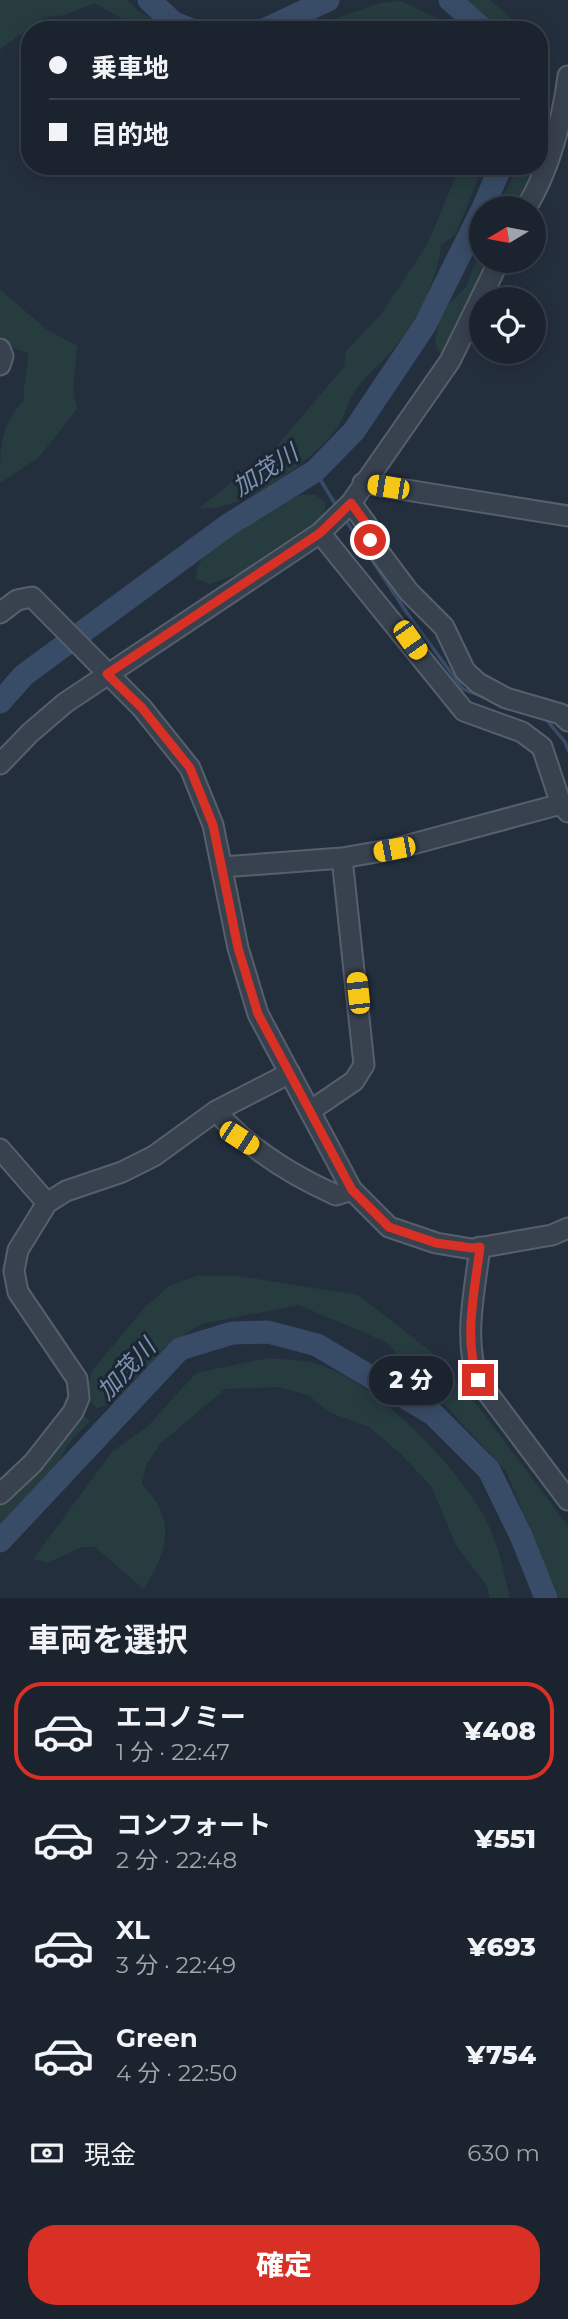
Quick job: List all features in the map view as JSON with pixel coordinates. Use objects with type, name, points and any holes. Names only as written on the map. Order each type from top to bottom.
[{"type":"street","points":[[548,161],[566,110],[568,76]]},
{"type":"street","points":[[533,196],[543,175]]},
{"type":"street","points":[[0,764],[56,710],[337,516],[450,361],[493,273]]},
{"type":"street","points":[[0,349],[3,356],[0,365]]},
{"type":"street","points":[[363,483],[568,516]]},
{"type":"street","points":[[337,516],[367,525],[370,540],[408,592],[444,627],[465,671],[478,684],[506,698],[561,714],[568,721]]},
{"type":"street","points":[[222,867],[342,858],[394,849],[565,808],[541,747],[522,732],[464,711],[337,516]]},
{"type":"street","points":[[0,613],[17,600],[32,597],[142,708],[190,768],[213,825],[238,948],[258,1014],[352,1190],[389,1227],[436,1243],[472,1248],[552,1235],[568,1228]]},
{"type":"street","points":[[310,1111],[354,1081],[364,1065],[342,858]]},
{"type":"street","points":[[0,1494],[33,1463],[73,1412],[79,1398],[77,1379],[18,1292],[14,1271],[18,1251],[47,1203],[66,1191],[122,1172],[154,1156],[216,1111],[290,1073]]},
{"type":"street","points":[[216,1111],[239,1138],[310,1183],[336,1195],[352,1190]]},
{"type":"street","points":[[0,1149],[47,1203]]},
{"type":"street","points":[[480,1247],[471,1332],[473,1365],[478,1380],[568,1500]]},
{"type":"green space","points":[[0,0],[127,0],[142,14],[159,21],[126,21],[95,3],[65,15],[40,21],[21,21],[21,34],[0,49]]},
{"type":"green space","points":[[461,0],[490,0],[514,21],[481,21]]},
{"type":"green space","points":[[401,1],[443,21],[329,21],[380,3]]},
{"type":"green space","points":[[456,175],[479,175],[456,234],[441,245],[435,275],[416,316],[389,354],[357,388],[334,432],[308,457],[272,484],[234,503],[215,508],[199,508],[275,448],[344,367],[346,351],[382,313],[428,243]]},
{"type":"green space","points":[[512,175],[532,175],[529,186],[521,196],[503,196]]},
{"type":"green space","points":[[471,273],[484,273],[478,287],[469,287],[469,306],[447,353],[441,354],[435,344],[440,312],[466,287]]},
{"type":"green space","points":[[0,289],[46,329],[77,346],[73,391],[77,409],[38,458],[0,483],[3,438],[10,419],[24,400],[28,353],[0,344]]},
{"type":"green space","points":[[300,495],[316,495],[326,503],[324,514],[310,530],[243,572],[210,584],[196,579],[199,565],[220,539],[253,518]]},
{"type":"green space","points":[[196,1276],[239,1276],[358,1295],[429,1350],[484,1414],[568,1526],[568,1598],[558,1598],[506,1471],[386,1342],[299,1305],[201,1324],[165,1347],[143,1381],[119,1402],[96,1408],[86,1395],[92,1371],[144,1308],[169,1286]]},
{"type":"green space","points":[[268,1358],[315,1363],[343,1375],[367,1390],[413,1428],[454,1473],[484,1516],[503,1567],[510,1598],[490,1598],[487,1586],[456,1545],[431,1486],[400,1453],[369,1427],[331,1413],[308,1395],[278,1387],[225,1389],[161,1443],[146,1465],[142,1484],[160,1510],[165,1535],[159,1561],[144,1589],[95,1547],[82,1547],[47,1563],[33,1559],[113,1451],[148,1426],[196,1373]]},
{"type":"green space","points":[[83,1415],[90,1421],[68,1444],[50,1479],[0,1530],[0,1501]]},
{"type":"waterway","name":"加茂川","points":[[149,0],[172,21]]},
{"type":"waterway","name":"加茂川","points":[[283,21],[328,0]]},
{"type":"waterway","name":"加茂川","points":[[450,0],[474,21]]},
{"type":"waterway","name":"加茂川","points":[[488,196],[497,175]]},
{"type":"waterway","name":"加茂川","points":[[0,702],[24,675],[228,525],[315,471],[354,431],[425,325],[469,236]]},
{"type":"waterway","points":[[315,471],[337,507]]},
{"type":"waterway","points":[[345,519],[407,613],[463,689],[488,699]]},
{"type":"waterway","points":[[545,718],[565,742],[568,750]]},
{"type":"waterway","name":"加茂川","points":[[0,1541],[180,1349],[232,1333],[268,1332],[317,1345],[433,1414],[489,1470],[522,1538],[546,1598]]},
{"type":"route","points":[[370,540],[367,525],[351,503],[320,533],[107,674],[142,708],[190,768],[213,825],[238,948],[258,1014],[352,1190],[389,1227],[436,1243],[480,1247],[471,1332],[473,1365],[478,1380]]}]
